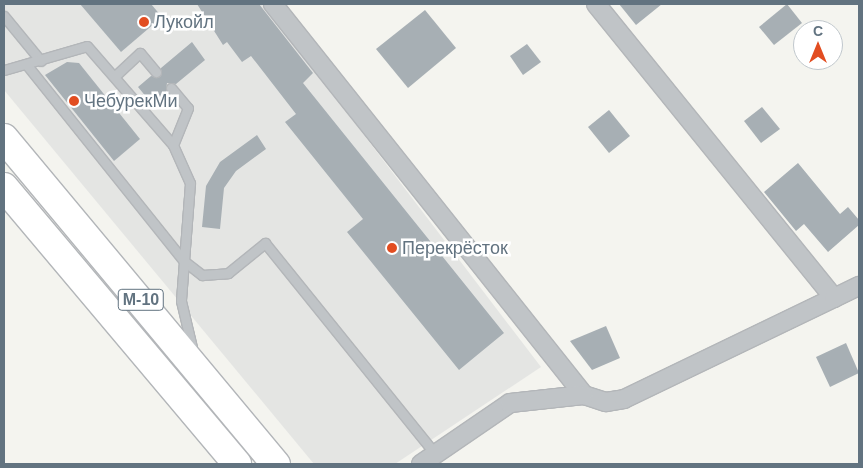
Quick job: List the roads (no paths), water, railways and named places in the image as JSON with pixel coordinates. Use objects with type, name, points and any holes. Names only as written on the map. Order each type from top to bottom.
[{"type":"highway","name":"М-10","points":[[4,138],[276,464]]},
{"type":"highway","name":"М-10","points":[[4,187],[237,464]]},
{"type":"street","points":[[273,4],[584,395]]},
{"type":"street","points":[[596,4],[834,298]]},
{"type":"street","points":[[428,459],[510,403],[584,395],[606,402],[624,399],[859,286]]},
{"type":"lane","points":[[4,16],[40,61]]},
{"type":"lane","points":[[4,70],[88,46],[173,145],[190,183],[181,301],[187,334],[208,381]]},
{"type":"lane","points":[[115,76],[140,53],[156,72]]},
{"type":"lane","points":[[26,64],[184,261],[202,275],[228,273],[265,243],[428,459]]},
{"type":"lane","points":[[172,88],[188,108],[173,145]]},
{"type":"place","name":"Лукойл","points":[[144,22]]},
{"type":"place","name":"ЧебурекМи","points":[[74,101]]},
{"type":"place","name":"Перекрёсток","points":[[392,248]]}]
